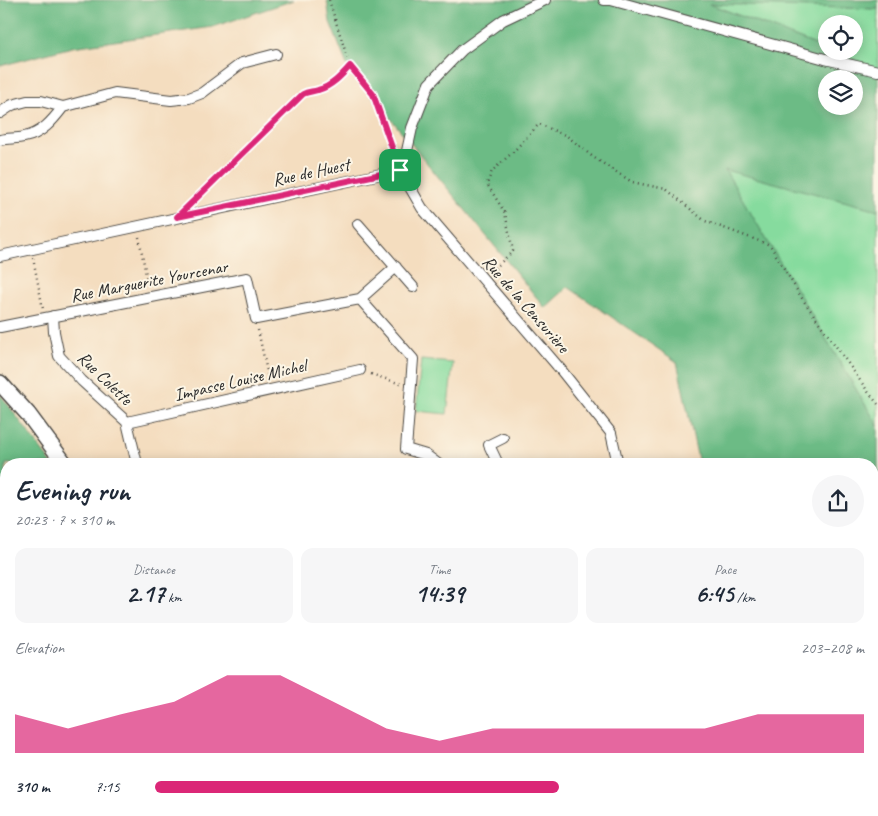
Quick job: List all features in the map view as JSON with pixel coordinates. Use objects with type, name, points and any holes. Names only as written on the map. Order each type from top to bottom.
[{"type":"street","points":[[400,170],[405,160],[412,128],[429,84],[462,50],[503,20],[545,0]]},
{"type":"street","points":[[604,0],[611,0],[824,59],[878,71]]},
{"type":"street","points":[[0,113],[12,105],[27,101],[42,101],[63,107],[116,93],[171,100],[189,98],[202,93],[242,63],[276,54]]},
{"type":"street","points":[[0,140],[24,137],[38,132],[50,124],[63,107]]},
{"type":"street","name":"Rue de Huest","points":[[0,256],[400,170]]},
{"type":"street","name":"Rue de la Censurière","points":[[400,170],[422,208],[561,370],[611,433],[617,458]]},
{"type":"street","points":[[358,224],[413,287]]},
{"type":"street","points":[[256,319],[360,299],[396,267]]},
{"type":"street","name":"Rue Marguerite Yourcenar","points":[[0,327],[248,278],[256,319]]},
{"type":"street","points":[[360,299],[413,360],[406,449],[430,458]]},
{"type":"street","name":"Rue Colette","points":[[49,317],[59,356],[82,381],[127,422],[136,458]]},
{"type":"street","name":"Impasse Louise Michel","points":[[127,422],[360,370]]},
{"type":"street","points":[[0,383],[28,414],[61,458]]},
{"type":"street","points":[[495,458],[489,445],[503,438]]},
{"type":"path","points":[[329,0],[350,66],[373,94],[400,170]]},
{"type":"path","points":[[177,217],[303,94],[308,91],[318,91],[343,75],[350,66]]},
{"type":"path","points":[[483,280],[513,251],[505,213],[486,184],[492,171],[539,124],[567,136],[593,157],[632,182],[666,189],[705,221],[770,245],[801,297],[878,404]]},
{"type":"path","points":[[137,226],[150,297]]},
{"type":"path","points":[[31,249],[49,317]]},
{"type":"path","points":[[256,319],[271,390]]},
{"type":"path","points":[[360,370],[411,388]]},
{"type":"green space","points":[[0,0],[294,0],[213,27],[72,47],[0,66]]},
{"type":"green space","points":[[327,0],[878,0],[878,9],[709,4],[818,46],[818,60],[854,60],[878,69],[878,210],[725,170],[878,426],[878,458],[698,458],[677,362],[568,287],[545,308],[347,65],[330,22]]},
{"type":"green space","points":[[707,3],[878,9],[878,69],[854,60],[863,60],[863,15],[818,15],[818,46]]},
{"type":"green space","points":[[724,169],[878,210],[878,426],[872,416]]},
{"type":"green space","points":[[421,360],[453,363],[447,414],[416,411]]},
{"type":"green space","points":[[0,394],[48,458],[0,458]]},
{"type":"route","points":[[350,66],[373,94],[400,170],[344,182],[177,217],[303,94],[308,91],[318,91],[343,75],[350,66]]}]
